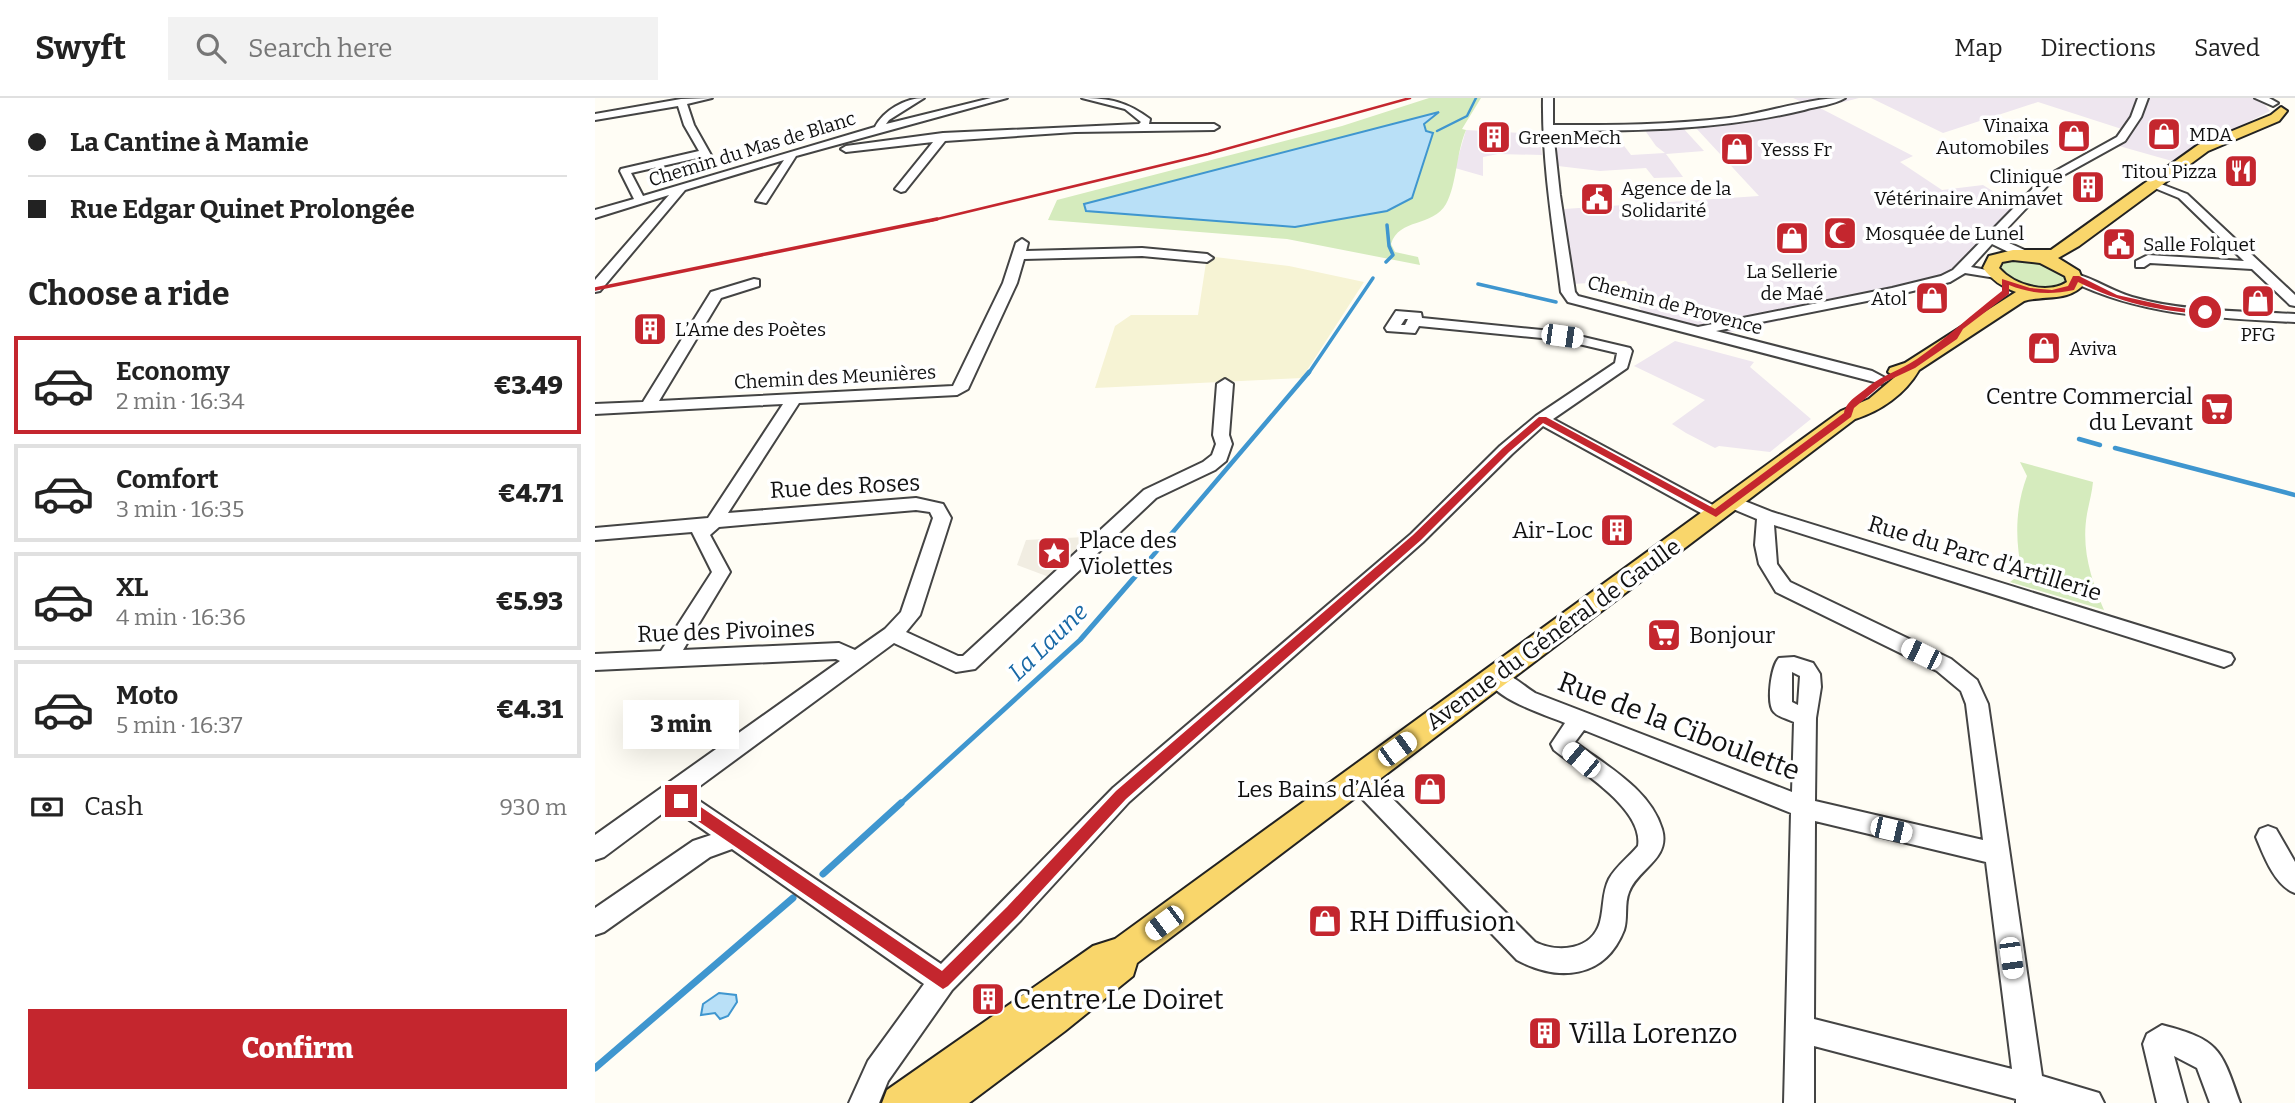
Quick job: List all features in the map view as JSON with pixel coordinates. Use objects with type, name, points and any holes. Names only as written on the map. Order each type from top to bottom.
[{"type":"main road","points":[[1998,260],[2055,254],[2203,148],[2275,118],[2282,111]]},
{"type":"main road","points":[[1912,366],[2018,297],[2039,291],[2063,291],[2071,288],[2073,274],[2070,258],[2161,187],[2282,111]]},
{"type":"main road","points":[[2030,256],[2073,274]]},
{"type":"main road","points":[[1998,260],[2039,291]]},
{"type":"main road","points":[[1954,337],[1960,328],[2006,292],[1998,260]]},
{"type":"main road","name":"Avenue du Général de Gaulle","points":[[1848,415],[1849,407],[1882,380],[1912,366]]},
{"type":"main road","name":"Avenue du Général de Gaulle","points":[[900,1103],[1122,963],[1123,953],[1848,415],[1859,412],[1897,386],[1907,378],[1912,366]]},
{"type":"main road","name":"Avenue du Général de Gaulle","points":[[938,1103],[1057,1003]]},
{"type":"street","points":[[595,117],[707,98]]},
{"type":"street","points":[[882,129],[880,127],[885,118],[919,98]]},
{"type":"street","name":"Chemin du Mas de Blanc","points":[[595,214],[882,129],[1002,98]]},
{"type":"street","points":[[1087,98],[1128,107],[1146,121],[1143,126]]},
{"type":"street","name":"Chemin de Provence","points":[[1548,98],[1547,128],[1568,292],[1573,299],[1867,373],[1882,380]]},
{"type":"street","points":[[1547,128],[1717,122],[1775,114],[1840,98]]},
{"type":"street","points":[[1697,331],[1934,282],[1998,260],[2047,180],[2121,139],[2136,117],[2143,98]]},
{"type":"street","points":[[2260,98],[2282,111]]},
{"type":"street","points":[[681,102],[689,125],[712,166],[735,172]]},
{"type":"street","points":[[803,153],[943,136],[1143,126],[1214,127]]},
{"type":"street","points":[[901,189],[943,136]]},
{"type":"street","points":[[641,200],[625,171],[705,153]]},
{"type":"street","points":[[762,201],[791,157]]},
{"type":"street","points":[[2161,187],[2183,196],[2295,302]]},
{"type":"street","points":[[595,288],[681,188]]},
{"type":"street","name":"Chemin des Meunières","points":[[595,409],[946,391],[963,386],[1010,283],[1021,249],[1142,252],[1207,258]]},
{"type":"street","points":[[2140,264],[2148,259],[2256,265]]},
{"type":"street","points":[[1968,269],[1998,260]]},
{"type":"street","points":[[2073,274],[2114,297]]},
{"type":"street","points":[[648,406],[716,295],[754,283]]},
{"type":"street","points":[[2063,291],[2114,297],[2167,309],[2295,318]]},
{"type":"street","points":[[1562,320],[1562,336]]},
{"type":"street","points":[[864,1103],[878,1071],[943,981],[1012,912],[1121,795],[1408,546],[1506,450],[1542,419],[1622,365],[1625,351],[1562,336],[1414,321]]},
{"type":"street","points":[[893,634],[956,664],[968,663],[1150,494],[1209,466],[1220,457],[1224,444],[1221,435],[1225,384]]},
{"type":"street","points":[[668,657],[721,572],[701,534],[714,522],[794,398]]},
{"type":"street","name":"Rue du Parc d'Artillerie","points":[[1542,419],[1724,508],[1765,523],[2224,659]]},
{"type":"street","name":"Rue des Roses","points":[[595,534],[734,518],[916,504],[937,508],[942,519],[941,529],[910,614],[893,634],[595,849]]},
{"type":"street","points":[[1765,523],[1767,568],[1783,587],[1944,665],[1970,686],[1978,713],[2030,1095]]},
{"type":"street","name":"Rue des Pivoines","points":[[595,662],[839,651],[856,660]]},
{"type":"street","name":"Rue de la Ciboulette","points":[[1496,678],[1528,699],[1803,807],[1799,1103]]},
{"type":"street","points":[[1357,778],[1526,951],[1539,959],[1557,963],[1584,958],[1603,946],[1612,926],[1615,897],[1621,882],[1645,859],[1653,842],[1650,826],[1639,808],[1562,744],[1580,718]]},
{"type":"street","points":[[1805,718],[1803,807],[1997,854]]},
{"type":"street","points":[[671,794],[943,981]]},
{"type":"street","points":[[595,923],[726,832]]},
{"type":"street","points":[[2268,837],[2276,855],[2295,881]]},
{"type":"street","points":[[1800,1029],[2030,1095],[2088,1103]]},
{"type":"street","points":[[2172,1103],[2157,1044],[2162,1040],[2196,1048],[2210,1059],[2225,1103]]},
{"type":"shaded area","points":[[1793,98],[1859,98],[1820,108],[1913,156],[1900,162],[1942,190],[1983,185],[2015,205],[1965,276],[1724,334],[1643,314],[1626,281],[1572,284],[1564,209],[1759,196],[1695,127],[1755,121],[1817,108]]},
{"type":"shaded area","points":[[1871,98],[2264,98],[2262,101],[2270,111],[2172,161],[2119,146],[2131,132],[2038,102],[1943,133]]},
{"type":"shaded area","points":[[1683,128],[1704,151],[1666,154],[1683,177],[1654,178],[1646,168],[1600,171],[1558,166],[1554,131],[1612,130],[1631,155],[1665,153],[1656,146],[1644,129]]},
{"type":"shaded area","points":[[1466,130],[1539,134],[1542,155],[1498,154],[1483,157],[1483,176],[1455,168]]},
{"type":"shaded area","points":[[1207,256],[1289,266],[1364,282],[1302,378],[1095,388],[1115,326],[1131,315],[1198,315]]},
{"type":"shaded area","points":[[1675,341],[1754,362],[1750,367],[1811,419],[1770,452],[1719,446],[1715,448],[1686,433],[1672,424],[1705,400],[1634,366]]},
{"type":"shaded area","name":"Place des Violettes","points":[[1105,536],[1057,580],[1017,565],[1026,540]]},
{"type":"green space","points":[[1429,98],[1481,98],[1462,129],[1466,130],[1446,204],[1433,216],[1401,230],[1391,244],[1395,252],[1418,257],[1420,265],[1287,239],[1048,220],[1057,200],[1342,126]]},
{"type":"green space","points":[[2010,259],[2040,261],[2064,274],[2064,283],[2048,287],[2021,284],[2001,269],[2004,262]]},
{"type":"green space","points":[[2020,462],[2093,482],[2085,527],[2086,552],[2104,610],[2010,582],[2022,573],[2017,524],[2027,476]]},
{"type":"water","points":[[1439,112],[1424,124],[1426,131],[1433,133],[1412,198],[1387,211],[1295,227],[1086,211],[1084,204]]},
{"type":"water","points":[[719,993],[736,995],[737,1002],[728,1016],[720,1019],[715,1013],[701,1015],[703,1004]]},
{"type":"waterway","name":"La Laune","points":[[1437,131],[1467,116],[1476,98]]},
{"type":"waterway","name":"La Laune","points":[[1386,262],[1393,255],[1389,246],[1387,225]]},
{"type":"waterway","name":"La Laune","points":[[1308,374],[1373,278]]},
{"type":"waterway","points":[[1478,284],[1556,302]]},
{"type":"waterway","name":"La Laune","points":[[1144,566],[1309,372]]},
{"type":"waterway","points":[[2079,439],[2100,445]]},
{"type":"waterway","points":[[2115,448],[2295,495]]},
{"type":"waterway","name":"La Laune","points":[[899,805],[1080,640],[1146,564]]},
{"type":"waterway","name":"La Laune","points":[[823,874],[901,803]]},
{"type":"waterway","name":"La Laune","points":[[595,1068],[793,898]]},
{"type":"railway","points":[[929,221],[1208,154],[1410,98]]},
{"type":"railway","points":[[595,289],[937,219]]},
{"type":"place","name":"MDA","points":[[2164,134]]},
{"type":"place","name":"Vinaixa Automobiles","points":[[2074,136]]},
{"type":"place","name":"GreenMech","points":[[1494,137]]},
{"type":"place","name":"Yesss Fr","points":[[1737,149]]},
{"type":"place","name":"Titou Pizza","points":[[2241,171]]},
{"type":"place","name":"Clinique Vétérinaire Animavet","points":[[2088,187]]},
{"type":"place","name":"Agence de la Solidarité","points":[[1597,199]]},
{"type":"place","name":"Mosquée de Lunel","points":[[1840,233]]},
{"type":"place","name":"La Sellerie de Maé","points":[[1792,238]]},
{"type":"place","name":"Salle Folquet","points":[[2119,244]]},
{"type":"place","name":"Atol","points":[[1932,298]]},
{"type":"place","name":"PFG","points":[[2258,301]]},
{"type":"place","name":"L’Ame des Poètes","points":[[650,329]]},
{"type":"place","name":"Aviva","points":[[2044,348]]},
{"type":"place","name":"Centre Commercial du Levant","points":[[2217,409]]},
{"type":"place","name":"Air-Loc","points":[[1617,530]]},
{"type":"place","name":"Place des Violettes","points":[[1054,553]]},
{"type":"place","name":"Bonjour","points":[[1664,635]]},
{"type":"place","name":"Les Bains d’Aléa","points":[[1430,789]]},
{"type":"place","name":"RH Diffusion","points":[[1325,921]]},
{"type":"place","name":"Centre Le Doiret","points":[[988,999]]},
{"type":"place","name":"Villa Lorenzo","points":[[1545,1033]]},
{"type":"route","points":[[681,801],[943,981],[1012,912],[1121,795],[1417,538],[1506,450],[1542,419],[1716,514],[1848,415],[1849,407],[1871,388],[1912,366],[1954,337],[1960,328],[2006,292],[2004,281],[2029,290],[2052,292],[2071,288],[2076,284],[2076,278],[2114,297],[2167,309],[2205,312]]}]
